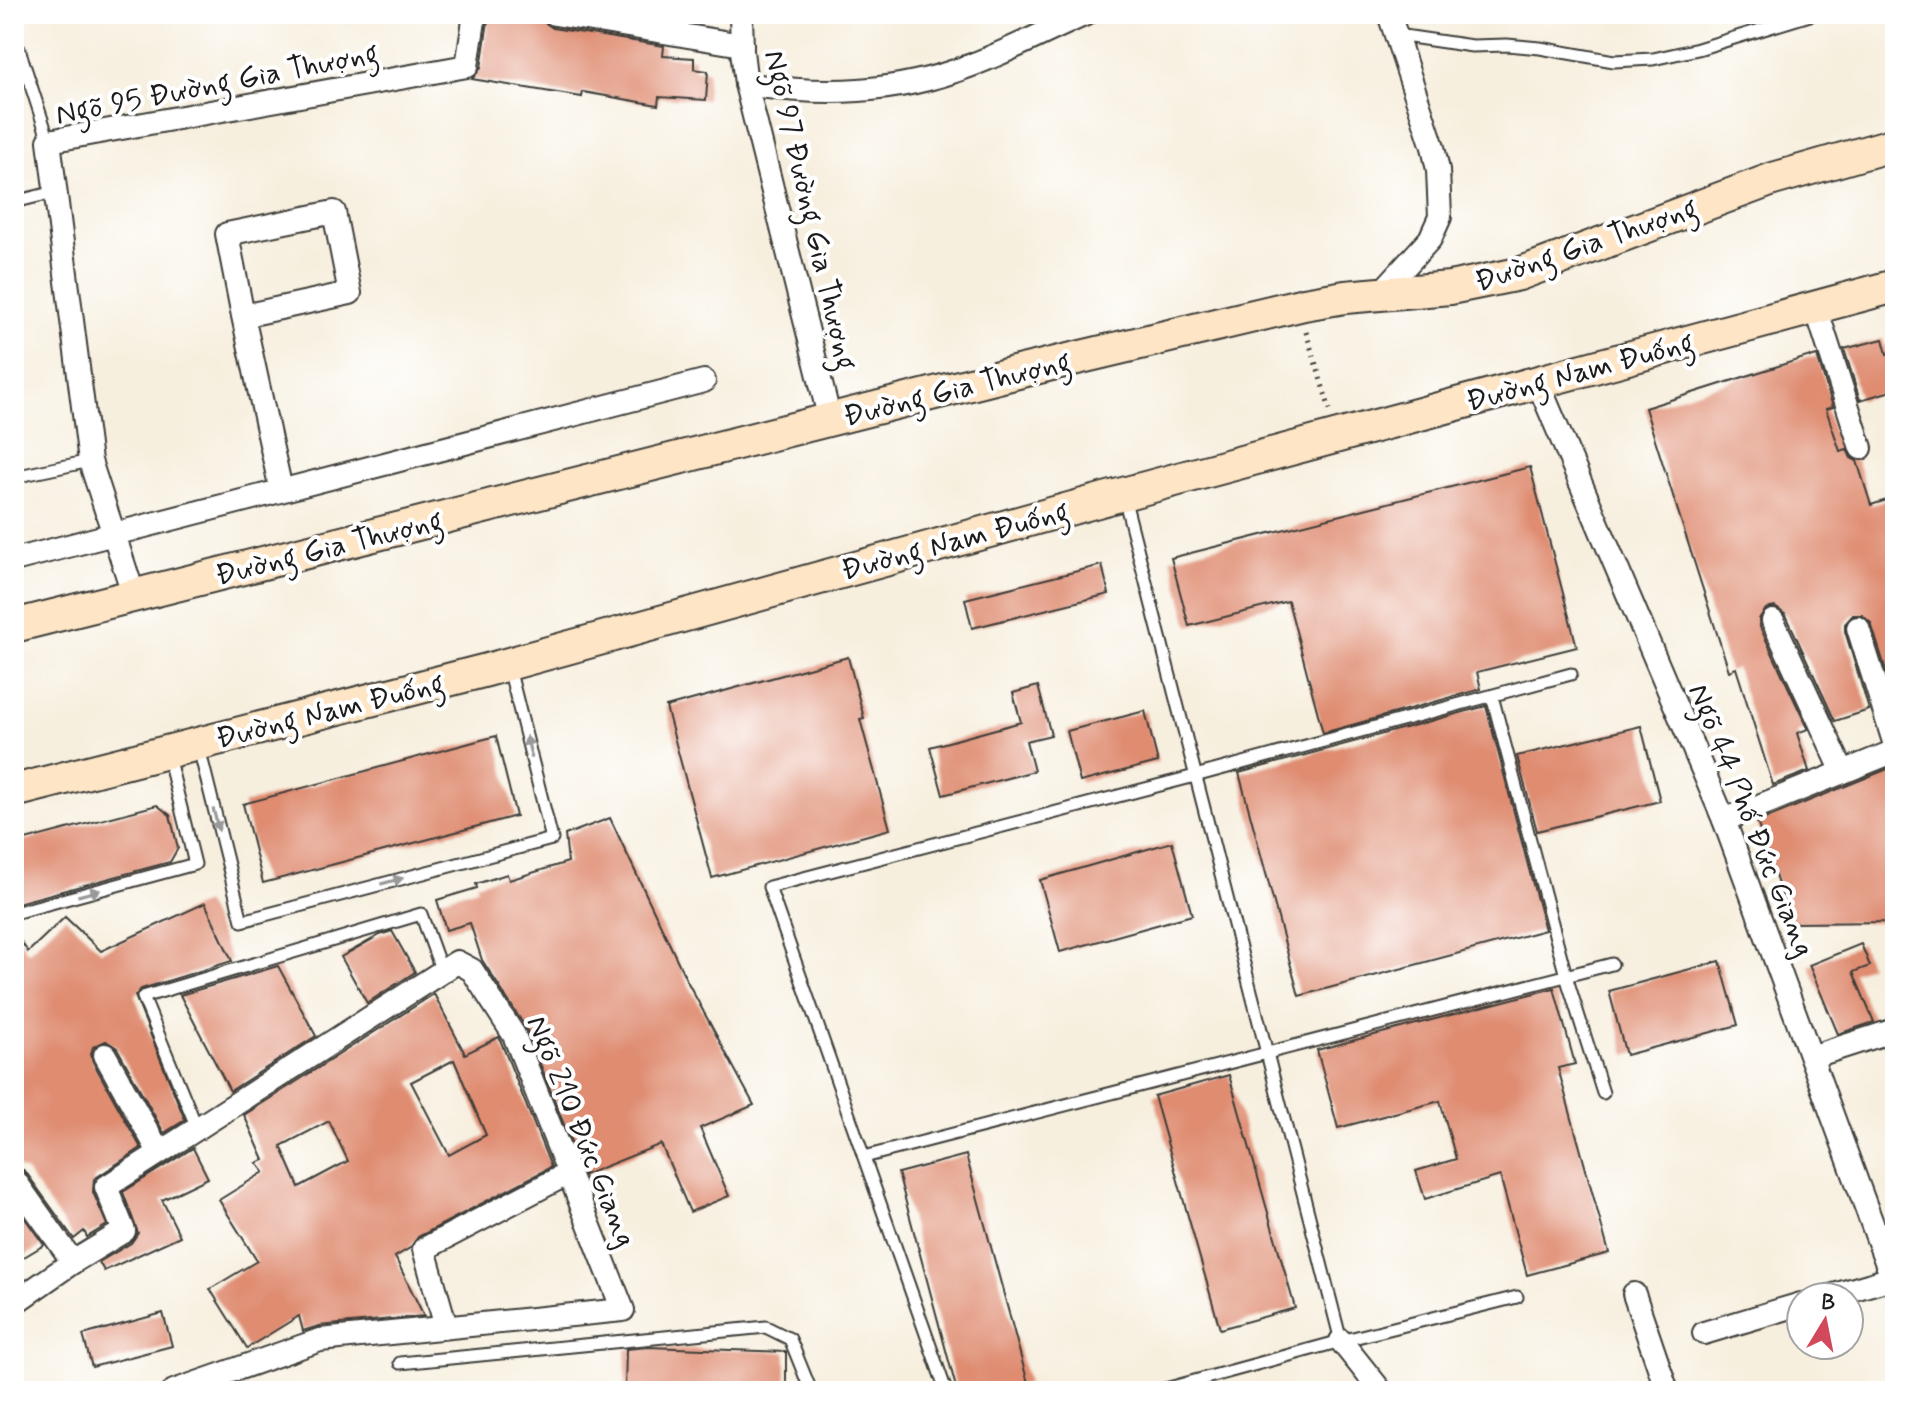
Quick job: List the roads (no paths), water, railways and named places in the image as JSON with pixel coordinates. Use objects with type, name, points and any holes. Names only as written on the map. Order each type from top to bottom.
[{"type":"main road","name":"Đường Gia Thượng","points":[[14,626],[1304,304],[1450,288],[1519,274],[1773,179],[1895,144]]},
{"type":"main road","name":"Đường Nam Đuống","points":[[14,791],[508,664],[1895,286]]},
{"type":"street","name":"Ngõ 95 Đường Gia Thượng","points":[[134,596],[90,461],[49,141],[467,66],[475,14]]},
{"type":"street","points":[[555,14],[742,45]]},
{"type":"street","name":"Ngõ 97 Đường Gia Thượng","points":[[741,14],[746,84],[830,420]]},
{"type":"street","points":[[746,84],[781,90],[826,92],[868,91],[904,85],[971,65],[1060,19],[1086,14]]},
{"type":"street","points":[[1380,294],[1430,239],[1436,229],[1441,205],[1433,147],[1393,24]]},
{"type":"street","points":[[243,316],[350,293],[334,212],[227,234],[243,316],[281,490]]},
{"type":"street","points":[[1816,308],[1861,448]]},
{"type":"street","points":[[14,560],[704,381]]},
{"type":"street","name":"Ngõ 44 Phố Đức Giang","points":[[1538,383],[1724,820],[1894,1282]]},
{"type":"street","points":[[1773,621],[1843,772]]},
{"type":"street","points":[[1724,820],[1895,748],[1858,628]]},
{"type":"street","name":"Ngõ 210 Đức Giang","points":[[174,1391],[320,1340],[623,1310],[514,1035],[472,970],[457,962],[442,972]]},
{"type":"street","points":[[14,1303],[124,1231],[106,1187],[442,972]]},
{"type":"street","points":[[1811,1057],[1895,1030]]},
{"type":"street","points":[[105,1055],[159,1152]]},
{"type":"street","points":[[446,1327],[424,1249],[569,1173]]},
{"type":"street","points":[[17,1189],[73,1262]]},
{"type":"street","points":[[1865,1288],[1894,1282]]},
{"type":"street","points":[[1634,1294],[1667,1391]]},
{"type":"street","points":[[1704,1333],[1785,1309]]},
{"type":"street","points":[[1341,1341],[1381,1391]]},
{"type":"lane","points":[[732,14],[742,45]]},
{"type":"lane","points":[[1393,24],[1472,46],[1540,48],[1614,61],[1653,59],[1698,49],[1813,14]]},
{"type":"lane","points":[[14,43],[19,49],[49,141]]},
{"type":"lane","points":[[14,202],[55,192]]},
{"type":"lane","points":[[14,477],[90,461]]},
{"type":"lane","points":[[1123,494],[1341,1341]]},
{"type":"lane","points":[[182,748],[242,921],[552,839],[508,664]]},
{"type":"lane","points":[[946,1391],[769,887],[1571,674]]},
{"type":"lane","points":[[1492,696],[1566,976],[1603,1093]]},
{"type":"lane","points":[[14,913],[195,864],[182,748]]},
{"type":"lane","points":[[197,1128],[143,997],[421,914],[442,972]]},
{"type":"lane","points":[[864,1157],[1612,964]]},
{"type":"lane","points":[[1158,1391],[1517,1297]]},
{"type":"lane","points":[[400,1363],[766,1327],[790,1339],[811,1391]]}]
